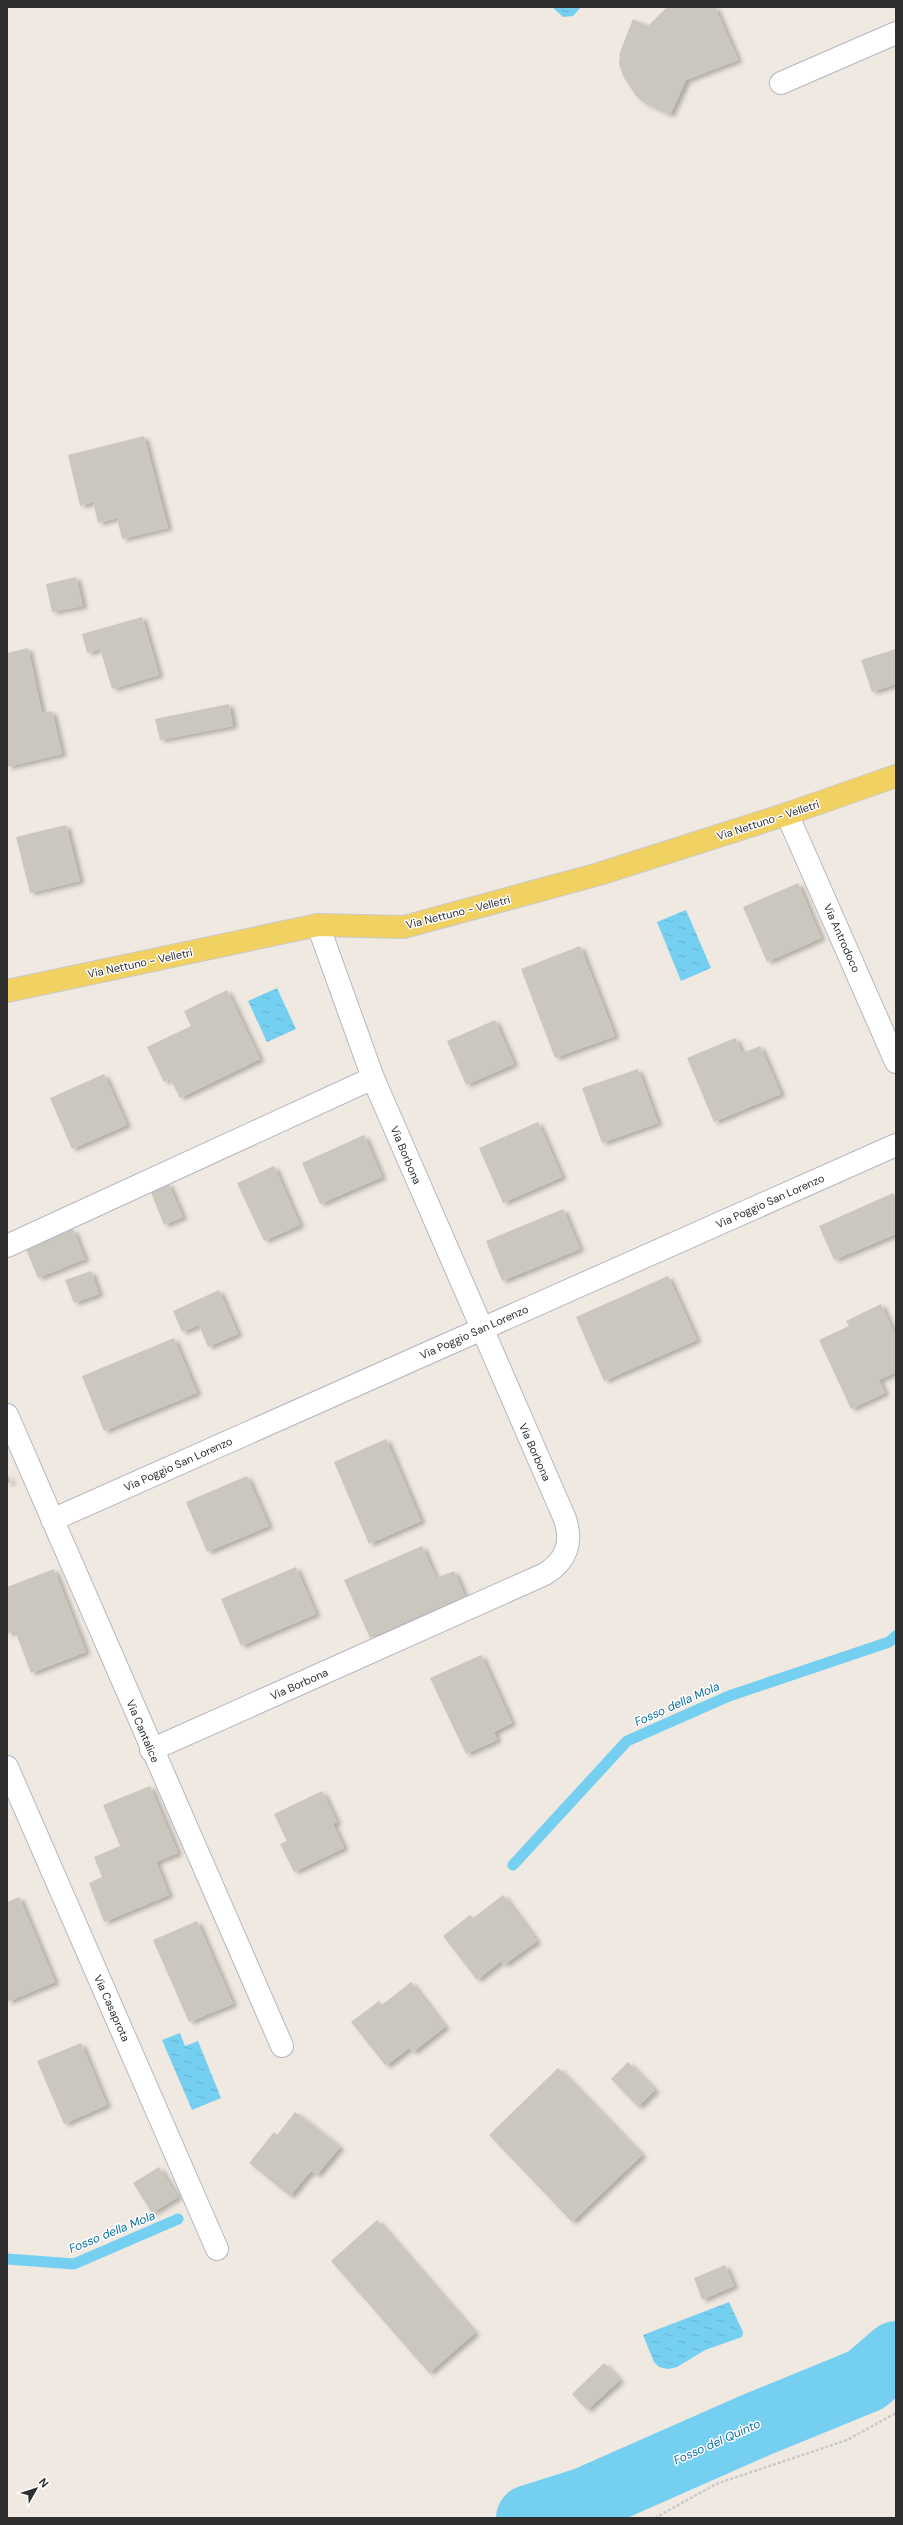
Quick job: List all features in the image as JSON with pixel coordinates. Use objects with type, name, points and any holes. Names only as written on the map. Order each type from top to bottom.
[{"type":"main road","name":"Via Nettuno - Velletri","points":[[7,992],[318,925],[404,927],[599,874],[787,814],[896,776]]},
{"type":"street","points":[[781,83],[896,32]]},
{"type":"street","name":"Via Antrodoco","points":[[787,814],[896,1062]]},
{"type":"street","name":"Via Borbona","points":[[151,1750],[545,1574],[563,1560],[569,1541],[565,1519],[481,1330],[373,1078],[318,925]]},
{"type":"street","points":[[7,1246],[373,1078]]},
{"type":"street","name":"Via Poggio San Lorenzo","points":[[52,1520],[896,1145]]},
{"type":"street","name":"Via Cantalice","points":[[7,1415],[151,1750],[282,2046]]},
{"type":"street","name":"Via Casaprota","points":[[7,1767],[217,2249]]},
{"type":"path","points":[[655,2518],[716,2484],[847,2440],[896,2413]]},
{"type":"water","points":[[552,7],[581,7],[573,16],[563,17]]},
{"type":"water","points":[[686,910],[711,968],[681,981],[657,922]]},
{"type":"water","points":[[277,988],[296,1029],[267,1042],[248,1001]]},
{"type":"water","points":[[180,2033],[185,2046],[198,2041],[221,2098],[192,2110],[162,2040]]},
{"type":"water","points":[[729,2302],[743,2332],[742,2337],[705,2350],[677,2367],[668,2369],[659,2367],[654,2362],[643,2335]]},
{"type":"building","points":[[667,7],[715,7],[738,60],[686,80],[670,115],[644,103],[636,96],[624,78],[619,64],[620,52],[633,19],[648,26]]},
{"type":"building","points":[[144,436],[168,528],[122,539],[117,518],[98,523],[93,502],[80,506],[68,455]]},
{"type":"building","points":[[76,577],[83,606],[52,612],[46,584]]},
{"type":"building","points":[[142,617],[159,675],[112,689],[100,649],[87,653],[82,634]]},
{"type":"building","points":[[28,648],[42,713],[52,711],[62,754],[7,767],[7,653]]},
{"type":"building","points":[[896,649],[896,684],[872,692],[861,660]]},
{"type":"building","points":[[229,704],[233,726],[160,740],[155,719]]},
{"type":"building","points":[[66,825],[80,881],[30,893],[16,837]]},
{"type":"building","points":[[798,883],[821,938],[767,962],[743,907]]},
{"type":"building","points":[[580,946],[615,1036],[555,1058],[521,969]]},
{"type":"building","points":[[227,990],[260,1059],[180,1098],[170,1079],[164,1082],[147,1047],[191,1026],[184,1011]]},
{"type":"building","points":[[495,1020],[514,1064],[466,1085],[447,1041]]},
{"type":"building","points":[[735,1038],[742,1053],[760,1046],[781,1094],[714,1122],[687,1058]]},
{"type":"building","points":[[638,1069],[658,1123],[602,1143],[582,1088]]},
{"type":"building","points":[[104,1074],[127,1125],[72,1149],[50,1098]]},
{"type":"building","points":[[538,1122],[562,1177],[503,1203],[479,1148]]},
{"type":"building","points":[[364,1135],[382,1177],[320,1204],[302,1163]]},
{"type":"building","points":[[274,1166],[300,1225],[264,1241],[237,1183]]},
{"type":"building","points":[[168,1183],[183,1217],[164,1225],[150,1190]]},
{"type":"building","points":[[893,1193],[896,1200],[896,1234],[834,1260],[819,1226]]},
{"type":"building","points":[[563,1209],[580,1249],[502,1281],[486,1241]]},
{"type":"building","points":[[73,1229],[85,1259],[38,1278],[25,1247]]},
{"type":"building","points":[[91,1271],[99,1294],[74,1303],[65,1280]]},
{"type":"building","points":[[668,1276],[697,1340],[604,1381],[576,1317]]},
{"type":"building","points":[[219,1290],[238,1334],[208,1347],[199,1325],[182,1332],[173,1311]]},
{"type":"building","points":[[881,1304],[896,1337],[896,1372],[879,1380],[885,1393],[851,1409],[819,1340],[849,1326],[846,1321]]},
{"type":"building","points":[[174,1338],[197,1393],[104,1431],[82,1376]]},
{"type":"building","points":[[386,1439],[421,1521],[369,1544],[334,1462]]},
{"type":"building","points":[[7,1473],[11,1482],[7,1484]]},
{"type":"building","points":[[247,1476],[269,1526],[207,1552],[186,1502]]},
{"type":"building","points":[[422,1546],[436,1578],[454,1571],[465,1596],[370,1638],[344,1580]]},
{"type":"building","points":[[296,1567],[316,1614],[241,1646],[221,1599]]},
{"type":"building","points":[[54,1569],[86,1652],[31,1673],[15,1631],[7,1634],[7,1587]]},
{"type":"building","points":[[481,1655],[512,1723],[494,1732],[497,1740],[466,1754],[430,1678]]},
{"type":"building","points":[[150,1786],[178,1853],[156,1862],[169,1895],[104,1922],[89,1883],[102,1877],[94,1857],[120,1846],[103,1805]]},
{"type":"building","points":[[322,1791],[337,1822],[333,1824],[344,1848],[294,1872],[280,1844],[287,1841],[274,1814]]},
{"type":"building","points":[[503,1895],[537,1941],[504,1965],[501,1961],[477,1980],[443,1936],[470,1915],[473,1918]]},
{"type":"building","points":[[19,1897],[55,1982],[7,2002],[7,1902]]},
{"type":"building","points":[[197,1921],[233,2004],[189,2022],[153,1940]]},
{"type":"building","points":[[411,1982],[445,2027],[413,2052],[409,2048],[386,2066],[351,2022],[379,2001],[382,2005]]},
{"type":"building","points":[[81,2043],[107,2105],[64,2124],[37,2061]]},
{"type":"building","points":[[628,2062],[655,2090],[638,2107],[611,2079]]},
{"type":"building","points":[[558,2068],[642,2155],[572,2222],[489,2135]]},
{"type":"building","points":[[295,2112],[340,2147],[317,2175],[311,2171],[290,2196],[249,2163],[274,2132],[277,2135]]},
{"type":"building","points":[[159,2167],[178,2197],[152,2213],[133,2183]]},
{"type":"building","points":[[377,2220],[475,2333],[429,2373],[331,2261]]},
{"type":"building","points":[[725,2265],[734,2286],[702,2300],[694,2278]]},
{"type":"building","points":[[604,2363],[620,2380],[587,2410],[572,2394]]},
{"type":"waterway","name":"Fosso della Mola","points":[[513,1865],[627,1741],[729,1696],[889,1642],[896,1636]]},
{"type":"waterway","name":"Fosso della Mola","points":[[7,2259],[74,2264],[178,2219]]},
{"type":"waterway","name":"Fosso del Quinto","points":[[529,2518],[586,2500],[756,2425],[866,2380],[896,2354]]}]
